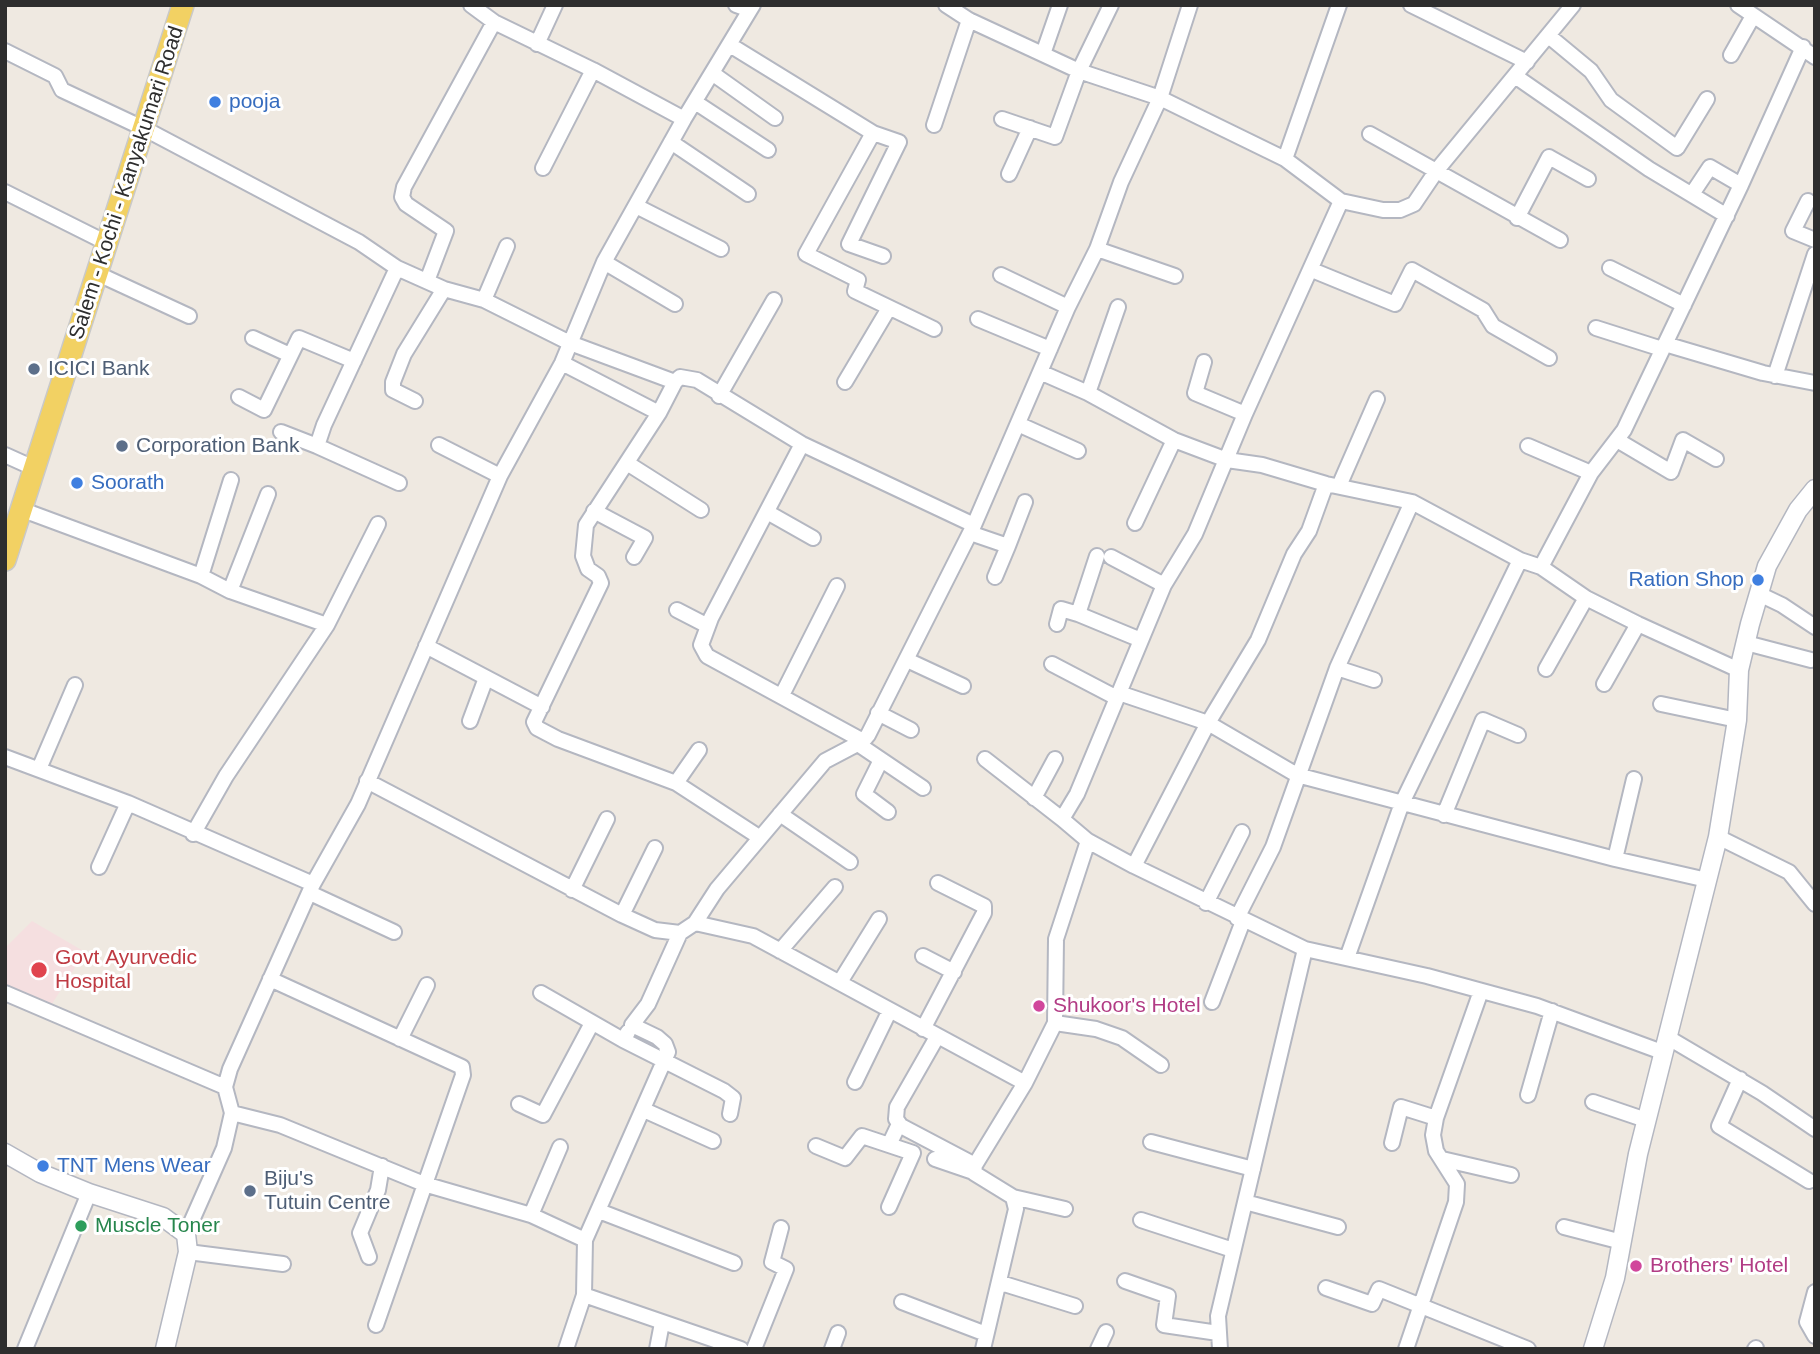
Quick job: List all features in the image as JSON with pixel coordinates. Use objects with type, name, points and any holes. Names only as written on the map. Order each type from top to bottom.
[{"type":"main road","name":"Salem - Kochi - Kanyakumari Road","points":[[5,560],[183,5]]},
{"type":"street","points":[[471,5],[494,22],[593,70],[684,119]]},
{"type":"street","points":[[537,44],[555,5]]},
{"type":"street","points":[[946,5],[970,20],[1079,71],[1160,98],[1285,159],[1341,201],[1400,210],[1414,204],[1437,170],[1550,37],[1573,5]]},
{"type":"street","points":[[1043,54],[1060,5]]},
{"type":"street","points":[[1002,119],[1055,137],[1079,71],[1111,5]]},
{"type":"street","points":[[623,1040],[648,1004],[680,933],[695,923],[717,889],[825,761],[861,743],[878,713],[972,529],[1068,307],[1097,249],[1121,181],[1160,98],[1190,5]]},
{"type":"street","points":[[1285,159],[1339,5]]},
{"type":"street","points":[[1411,5],[1527,62]]},
{"type":"street","points":[[1541,568],[1591,473],[1617,440],[1809,52],[1738,5]]},
{"type":"street","points":[[165,1349],[188,1252],[186,1234],[224,1148],[232,1113],[225,1087],[270,979],[312,889],[358,804],[500,476],[562,363],[604,262],[684,119],[730,46],[746,7]]},
{"type":"street","points":[[1731,55],[1753,16]]},
{"type":"street","points":[[934,125],[970,20]]},
{"type":"street","points":[[427,281],[446,231],[406,204],[402,197],[404,187],[494,22]]},
{"type":"street","points":[[1550,37],[1591,71],[1611,100],[1677,148],[1707,99]]},
{"type":"street","points":[[730,46],[873,133],[900,142],[849,244],[883,256]]},
{"type":"street","points":[[5,51],[55,76],[62,90],[145,129],[359,242],[397,268],[444,289],[484,300],[570,343],[675,382]]},
{"type":"street","points":[[543,168],[593,70]]},
{"type":"street","points":[[712,73],[775,118]]},
{"type":"street","points":[[1515,76],[1727,216]]},
{"type":"street","points":[[695,102],[768,150]]},
{"type":"street","points":[[1009,174],[1030,128]]},
{"type":"street","points":[[873,133],[806,254],[858,280],[855,290],[934,330]]},
{"type":"street","points":[[1370,134],[1560,240]]},
{"type":"street","points":[[671,142],[748,194]]},
{"type":"street","points":[[1517,218],[1549,157],[1588,179]]},
{"type":"street","points":[[1692,194],[1710,167],[1741,185]]},
{"type":"street","points":[[5,192],[108,244]]},
{"type":"street","points":[[1062,819],[1077,794],[1164,585],[1195,534],[1245,414],[1341,201]]},
{"type":"street","points":[[1808,201],[1793,231],[1815,240]]},
{"type":"street","points":[[636,206],[721,248]]},
{"type":"street","points":[[484,300],[507,246]]},
{"type":"street","points":[[1097,249],[1175,276]]},
{"type":"street","points":[[1775,376],[1815,254]]},
{"type":"street","points":[[604,262],[675,304]]},
{"type":"street","points":[[317,446],[397,268]]},
{"type":"street","points":[[1610,268],[1684,306]]},
{"type":"street","points":[[1312,270],[1395,304],[1412,270],[1483,310],[1493,326],[1549,358]]},
{"type":"street","points":[[98,274],[188,316]]},
{"type":"street","points":[[1001,275],[1068,307]]},
{"type":"street","points":[[415,401],[393,390],[393,382],[404,354],[444,289]]},
{"type":"street","points":[[719,396],[774,300]]},
{"type":"street","points":[[1088,393],[1118,307]]},
{"type":"street","points":[[845,382],[889,308]]},
{"type":"street","points":[[978,319],[1050,349]]},
{"type":"street","points":[[1595,328],[1775,376],[1815,383]]},
{"type":"street","points":[[253,338],[290,355]]},
{"type":"street","points":[[239,397],[264,410],[299,338],[354,361]]},
{"type":"street","points":[[1204,362],[1195,393],[1245,414]]},
{"type":"street","points":[[562,363],[659,413]]},
{"type":"street","points":[[1041,372],[1088,393],[1174,440],[1227,460],[1262,465],[1332,485],[1412,502],[1520,560],[1541,568],[1586,598],[1740,670]]},
{"type":"street","points":[[759,837],[676,783],[537,728],[534,722],[601,583],[598,576],[588,569],[583,556],[586,525],[659,413],[675,382],[681,377],[687,377],[802,444],[1009,546]]},
{"type":"street","points":[[1134,866],[1208,723],[1258,640],[1294,554],[1309,531],[1377,399]]},
{"type":"street","points":[[1018,424],[1078,451]]},
{"type":"street","points":[[281,432],[399,483]]},
{"type":"street","points":[[1135,523],[1174,440]]},
{"type":"street","points":[[1617,440],[1671,472],[1683,440],[1716,459]]},
{"type":"street","points":[[439,444],[500,476]]},
{"type":"street","points":[[802,444],[708,626],[701,645],[707,656],[782,695],[861,743],[923,788]]},
{"type":"street","points":[[1528,446],[1591,473]]},
{"type":"street","points":[[5,455],[36,468]]},
{"type":"street","points":[[626,463],[701,510]]},
{"type":"street","points":[[201,576],[231,480]]},
{"type":"street","points":[[1593,1349],[1615,1278],[1646,1120],[1718,837],[1746,643],[1767,566],[1798,510],[1815,489]]},
{"type":"street","points":[[230,591],[268,494]]},
{"type":"street","points":[[995,578],[1025,502]]},
{"type":"street","points":[[1212,1002],[1240,920],[1273,847],[1337,668],[1412,502]]},
{"type":"street","points":[[23,510],[201,576],[230,591],[327,625]]},
{"type":"street","points":[[594,511],[645,538],[634,557]]},
{"type":"street","points":[[767,512],[813,538]]},
{"type":"street","points":[[193,834],[226,776],[327,625],[379,524]]},
{"type":"street","points":[[1078,614],[1104,556],[1164,585]]},
{"type":"street","points":[[1347,958],[1402,803],[1520,560]]},
{"type":"street","points":[[782,695],[837,586]]},
{"type":"street","points":[[1759,594],[1782,605],[1815,627]]},
{"type":"street","points":[[1546,669],[1586,598]]},
{"type":"street","points":[[1057,624],[1061,609],[1141,640]]},
{"type":"street","points":[[677,610],[708,626]]},
{"type":"street","points":[[1604,684],[1637,624]]},
{"type":"street","points":[[1746,643],[1811,660]]},
{"type":"street","points":[[426,646],[542,707]]},
{"type":"street","points":[[907,660],[963,686]]},
{"type":"street","points":[[1052,664],[1118,695],[1208,723],[1297,775],[1615,859],[1707,880]]},
{"type":"street","points":[[1337,668],[1374,680]]},
{"type":"street","points":[[470,721],[485,678]]},
{"type":"street","points":[[39,769],[75,685]]},
{"type":"street","points":[[1661,704],[1737,720]]},
{"type":"street","points":[[878,713],[911,730]]},
{"type":"street","points":[[1444,815],[1483,720],[1518,735]]},
{"type":"street","points":[[676,783],[699,750]]},
{"type":"street","points":[[5,757],[128,803],[312,889],[394,932]]},
{"type":"street","points":[[985,759],[1088,842],[1240,920],[1306,949],[1481,991],[1665,1044],[1740,1079],[1815,1129]]},
{"type":"street","points":[[1034,798],[1055,759]]},
{"type":"street","points":[[881,760],[864,794],[888,812]]},
{"type":"street","points":[[1615,859],[1634,779]]},
{"type":"street","points":[[367,781],[622,915],[655,930],[680,933]]},
{"type":"street","points":[[99,867],[128,803]]},
{"type":"street","points":[[780,814],[850,862]]},
{"type":"street","points":[[572,890],[607,819]]},
{"type":"street","points":[[1206,903],[1242,832]]},
{"type":"street","points":[[1718,837],[1789,872],[1813,895]]},
{"type":"street","points":[[975,1169],[1025,1083],[1055,1023],[1056,939],[1088,842]]},
{"type":"street","points":[[622,915],[655,848]]},
{"type":"street","points":[[923,1029],[984,913],[985,906],[939,883]]},
{"type":"street","points":[[780,951],[835,887]]},
{"type":"street","points":[[839,982],[879,919]]},
{"type":"street","points":[[695,923],[753,936],[1025,1083]]},
{"type":"street","points":[[1220,1349],[1218,1316],[1306,949]]},
{"type":"street","points":[[923,956],[954,972]]},
{"type":"street","points":[[270,979],[463,1067],[463,1074],[376,1325]]},
{"type":"street","points":[[400,1039],[427,985]]},
{"type":"street","points":[[1406,1349],[1456,1202],[1457,1184],[1442,1159],[1433,1135],[1436,1118],[1481,991]]},
{"type":"street","points":[[5,993],[225,1087]]},
{"type":"street","points":[[541,993],[733,1098],[730,1114]]},
{"type":"street","points":[[855,1082],[890,1010]]},
{"type":"street","points":[[1528,1095],[1552,1012]]},
{"type":"street","points":[[519,1104],[543,1115],[592,1023]]},
{"type":"street","points":[[1055,1023],[1096,1029],[1122,1038],[1161,1065]]},
{"type":"street","points":[[566,1349],[584,1295],[585,1240],[668,1052],[665,1044],[632,1025]]},
{"type":"street","points":[[937,1037],[897,1107],[896,1119],[899,1124],[975,1169],[1013,1198],[1065,1209]]},
{"type":"street","points":[[1740,1079],[1719,1126],[1809,1181]]},
{"type":"street","points":[[1592,1102],[1646,1120]]},
{"type":"street","points":[[1392,1143],[1401,1107],[1436,1118]]},
{"type":"street","points":[[644,1110],[713,1141]]},
{"type":"street","points":[[232,1113],[280,1125],[424,1184],[531,1215],[585,1240]]},
{"type":"street","points":[[889,1145],[899,1124]]},
{"type":"street","points":[[816,1146],[845,1158],[862,1136],[912,1153],[889,1207]]},
{"type":"street","points":[[1151,1142],[1253,1169]]},
{"type":"street","points":[[531,1215],[560,1147]]},
{"type":"street","points":[[5,1153],[40,1173],[89,1193],[163,1217],[186,1234]]},
{"type":"street","points":[[935,1159],[975,1169]]},
{"type":"street","points":[[1442,1159],[1511,1175]]},
{"type":"street","points":[[369,1257],[360,1233],[374,1202],[382,1166]]},
{"type":"street","points":[[26,1349],[89,1193]]},
{"type":"street","points":[[902,1302],[985,1341],[1001,1283],[1016,1209],[1013,1198]]},
{"type":"street","points":[[1245,1202],[1338,1227]]},
{"type":"street","points":[[598,1210],[734,1263]]},
{"type":"street","points":[[1141,1220],[1233,1250]]},
{"type":"street","points":[[1564,1227],[1622,1242]]},
{"type":"street","points":[[754,1349],[786,1269],[772,1262],[781,1228]]},
{"type":"street","points":[[188,1252],[283,1264]]},
{"type":"street","points":[[1125,1280],[1168,1296],[1164,1325],[1218,1333]]},
{"type":"street","points":[[1001,1283],[1075,1306]]},
{"type":"street","points":[[1326,1289],[1372,1304],[1379,1289],[1528,1349]]},
{"type":"street","points":[[1815,1292],[1807,1322],[1815,1336]]},
{"type":"street","points":[[584,1295],[732,1348]]},
{"type":"street","points":[[657,1349],[662,1323]]},
{"type":"street","points":[[1098,1349],[1106,1332]]},
{"type":"street","points":[[832,1349],[838,1333]]},
{"type":"shaded area","name":"Govt Ayurvedic Hospital","points":[[32,921],[85,952],[50,1007],[5,988],[5,948]]},
{"type":"place","name":"pooja","points":[[215,102]]},
{"type":"place","name":"ICICI Bank","points":[[34,369]]},
{"type":"place","name":"Corporation Bank","points":[[122,446]]},
{"type":"place","name":"Soorath","points":[[77,483]]},
{"type":"place","name":"Ration Shop","points":[[1758,580]]},
{"type":"place","name":"Govt Ayurvedic Hospital","points":[[39,970]]},
{"type":"place","name":"Shukoor's Hotel","points":[[1039,1006]]},
{"type":"place","name":"TNT Mens Wear","points":[[43,1166]]},
{"type":"place","name":"Biju's Tutuin Centre","points":[[250,1191]]},
{"type":"place","name":"Muscle Toner","points":[[81,1226]]},
{"type":"place","name":"Brothers' Hotel","points":[[1636,1266]]}]
